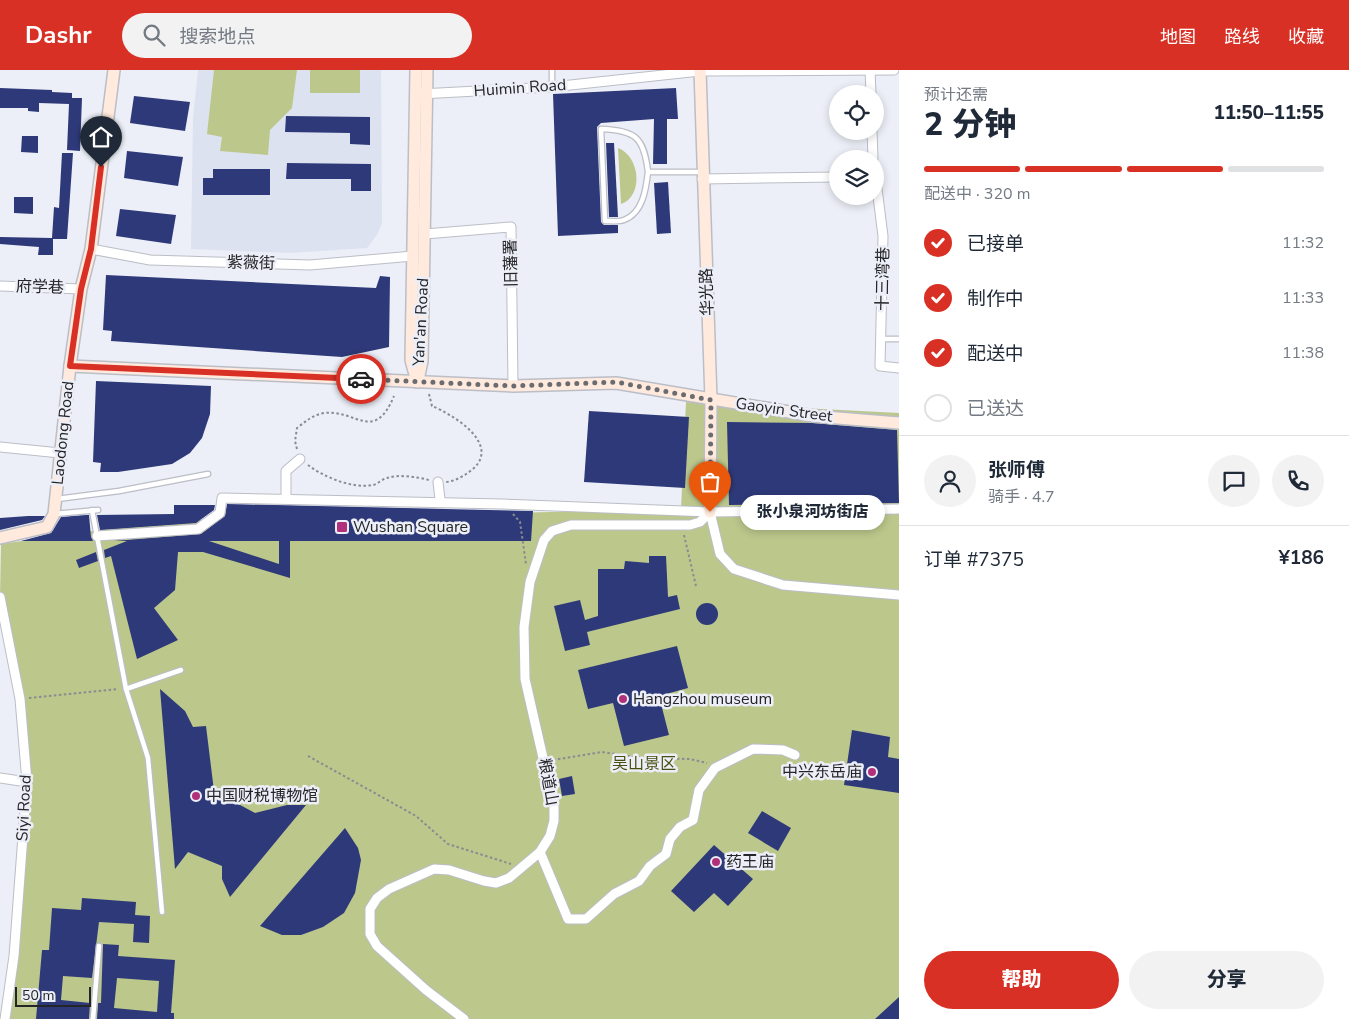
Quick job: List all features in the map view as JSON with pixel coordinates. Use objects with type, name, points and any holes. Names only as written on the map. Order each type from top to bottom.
[{"type":"street","name":"Laodong Road","points":[[0,538],[47,527],[54,514],[70,366],[81,289],[91,249],[114,70]]},
{"type":"street","name":"Yan'an Road","points":[[416,70],[421,94],[425,234],[422,361],[417,382]]},
{"type":"street","name":"Yan'an Road","points":[[417,382],[411,360],[413,256],[421,94],[427,70]]},
{"type":"street","name":"Huimin Road","points":[[421,94],[552,87],[700,70],[894,70]]},
{"type":"street","name":"华光路","points":[[700,70],[711,400],[710,512]]},
{"type":"street","points":[[870,70],[871,85]]},
{"type":"street","points":[[702,175],[829,177]]},
{"type":"street","name":"十三湾巷","points":[[879,205],[883,236],[880,366],[899,368]]},
{"type":"street","name":"旧藩署","points":[[425,234],[511,227],[513,386]]},
{"type":"street","name":"紫薇街","points":[[91,249],[150,260],[310,265],[413,256]]},
{"type":"street","name":"府学巷","points":[[0,286],[81,289]]},
{"type":"street","name":"Gaoyin Street","points":[[70,366],[513,386],[616,382],[711,400],[813,416],[899,423]]},
{"type":"street","points":[[0,447],[60,453]]},
{"type":"street","points":[[286,498],[286,471],[300,458]]},
{"type":"street","points":[[438,482],[440,499]]},
{"type":"street","points":[[97,536],[198,529],[220,513],[222,498],[286,498],[710,512],[899,509]]},
{"type":"street","points":[[710,512],[720,554],[734,569],[783,585],[899,595]]},
{"type":"street","name":"粮道山","points":[[464,1019],[426,990],[377,946],[370,934],[370,909],[377,898],[389,889],[434,869],[450,870],[496,883],[509,878],[540,852],[550,836],[554,821],[553,799],[546,761],[525,679],[524,627],[530,582],[544,540],[552,531],[561,527],[582,524],[682,526],[700,522],[710,512]]},
{"type":"street","name":"Siyi Road","points":[[0,597],[20,699],[28,782],[14,956],[5,1019]]},
{"type":"street","points":[[540,852],[568,919],[586,919],[614,894],[639,881],[650,866],[666,854],[670,839],[680,827],[693,820],[699,790],[715,768],[753,749],[783,750],[795,756]]},
{"type":"street","points":[[0,778],[28,782]]},
{"type":"lane","points":[[552,70],[552,87]]},
{"type":"lane","points":[[601,129],[634,135],[646,149],[648,172],[646,193],[638,207],[625,220],[605,221],[601,129]]},
{"type":"lane","points":[[648,172],[702,175]]},
{"type":"lane","points":[[882,339],[899,339]]},
{"type":"lane","points":[[57,499],[119,491],[208,474]]},
{"type":"lane","points":[[54,514],[95,510],[97,536],[126,689],[148,758],[162,912]]},
{"type":"lane","points":[[126,689],[181,670]]},
{"type":"lane","points":[[93,1019],[99,946]]},
{"type":"path","points":[[394,396],[385,414],[379,418],[366,421],[326,413],[312,416],[297,428],[295,441],[300,458],[318,473],[360,485],[374,485],[386,478],[402,477],[438,482],[453,481],[470,472],[477,465],[482,453],[479,442],[472,432],[448,412],[432,406],[429,394]]},
{"type":"path","points":[[508,508],[520,522],[530,582]]},
{"type":"path","points":[[682,526],[696,586]]},
{"type":"path","points":[[20,699],[126,689]]},
{"type":"path","points":[[546,761],[578,754],[602,752],[643,758],[690,759],[719,766]]},
{"type":"path","points":[[308,756],[416,816],[448,844],[521,866]]},
{"type":"shaded area","points":[[198,70],[381,70],[382,223],[377,235],[367,248],[290,253],[191,249],[193,118]]},
{"type":"green space","points":[[214,70],[297,70],[292,108],[270,130],[268,155],[220,151],[222,137],[207,134]]},
{"type":"green space","points":[[310,70],[360,70],[360,93],[310,93]]},
{"type":"green space","points":[[618,148],[631,159],[635,167],[636,176],[636,185],[633,193],[628,200],[621,204]]},
{"type":"green space","name":"吴山景区","points":[[686,402],[899,413],[899,1019],[6,1019],[27,736],[0,597],[1,544],[161,521],[681,509]]},
{"type":"building","points":[[0,88],[52,90],[52,92],[72,93],[72,98],[82,98],[80,151],[67,150],[69,104],[39,103],[39,112],[28,111],[28,108],[0,108]]},
{"type":"building","points":[[676,88],[678,119],[667,119],[667,164],[653,164],[654,119],[601,123],[597,127],[601,222],[604,225],[618,225],[618,233],[558,236],[553,94]]},
{"type":"building","points":[[134,96],[190,102],[185,131],[130,123]]},
{"type":"building","points":[[286,116],[370,117],[370,145],[350,144],[350,133],[285,132]]},
{"type":"building","points":[[22,136],[38,136],[38,153],[21,152]]},
{"type":"building","points":[[606,143],[614,143],[618,217],[609,217]]},
{"type":"building","points":[[127,151],[183,157],[178,186],[124,178]]},
{"type":"building","points":[[62,153],[73,153],[67,239],[53,239],[53,255],[38,255],[39,247],[0,244],[0,237],[52,238],[54,207],[59,208]]},
{"type":"building","points":[[287,163],[371,164],[371,191],[351,191],[351,179],[286,179]]},
{"type":"building","points":[[213,169],[270,169],[270,195],[203,195],[203,178],[213,178]]},
{"type":"building","points":[[668,182],[671,233],[657,234],[654,183]]},
{"type":"building","points":[[14,197],[33,197],[33,214],[14,213]]},
{"type":"building","points":[[120,209],[176,215],[171,244],[116,236]]},
{"type":"building","points":[[106,275],[376,288],[380,276],[390,277],[389,347],[342,357],[111,341],[112,331],[103,330]]},
{"type":"building","points":[[96,381],[211,386],[210,414],[202,438],[190,453],[172,464],[118,472],[100,472],[101,463],[93,462]]},
{"type":"building","points":[[589,411],[689,417],[685,488],[584,482]]},
{"type":"building","points":[[727,422],[812,423],[897,430],[899,503],[729,505]]},
{"type":"building","name":"Wushan Square","points":[[227,504],[533,511],[531,541],[290,541],[290,578],[203,552],[178,552],[175,590],[154,608],[178,640],[137,659],[111,556],[105,558],[104,550],[127,541],[114,541],[201,534],[225,516]],"holes":[[[209,541],[279,541],[279,564]]]},
{"type":"building","points":[[174,505],[215,505],[214,510],[196,523],[100,530],[97,515],[174,514]]},
{"type":"building","points":[[89,515],[93,541],[21,541],[51,533],[61,517]]},
{"type":"building","points":[[45,516],[42,520],[0,530],[0,518]]},
{"type":"building","points":[[96,552],[98,561],[79,568],[76,560]]},
{"type":"building","points":[[649,556],[666,556],[668,597],[677,595],[680,609],[587,632],[590,645],[565,651],[554,606],[580,600],[585,620],[598,616],[598,569],[624,569],[625,561],[649,563]]},
{"type":"building","points":[[703,603],[711,603],[718,610],[718,618],[711,625],[703,625],[696,618],[696,610]]},
{"type":"building","name":"Hangzhou museum","points":[[677,646],[688,688],[659,696],[669,735],[624,746],[613,703],[588,709],[578,670]]},
{"type":"building","name":"中国财税博物馆","points":[[160,689],[185,711],[193,727],[206,726],[214,791],[255,813],[287,805],[306,805],[230,897],[222,879],[222,866],[188,852],[175,869]]},
{"type":"building","name":"中兴东岳庙","points":[[852,730],[890,737],[888,757],[899,759],[899,793],[844,785]]},
{"type":"building","points":[[572,776],[575,794],[562,796],[559,779]]},
{"type":"building","points":[[762,811],[791,828],[778,851],[748,833]]},
{"type":"building","points":[[345,828],[358,848],[361,860],[355,893],[344,913],[323,927],[301,935],[282,935],[260,926]]},
{"type":"building","name":"药王庙","points":[[714,845],[753,879],[728,906],[714,893],[694,912],[671,891]]},
{"type":"building","points":[[82,898],[136,902],[135,915],[150,916],[149,943],[133,942],[134,924],[99,922],[92,978],[63,976],[61,1000],[90,1003],[89,1019],[36,1019],[42,950],[49,950],[52,908],[81,910]]},
{"type":"building","points":[[103,944],[119,945],[118,956],[175,960],[171,1013],[174,1013],[174,1019],[97,1019],[98,1003],[101,1003]],"holes":[[[117,978],[159,981],[157,1012],[114,1008]]]},
{"type":"building","points":[[899,997],[899,1019],[875,1019]]},
{"type":"way so far","points":[[361,379],[513,386],[616,382],[711,400],[710,512]]},
{"type":"place","name":"张小泉河坊街店","points":[[710,512]]},
{"type":"place","name":"Wushan Square","points":[[342,527]]},
{"type":"place","name":"Hangzhou museum","points":[[623,699]]},
{"type":"place","name":"中兴东岳庙","points":[[872,772]]},
{"type":"place","name":"中国财税博物馆","points":[[196,796]]},
{"type":"place","name":"药王庙","points":[[716,862]]},
{"type":"route","points":[[101,167],[91,249],[81,289],[70,366],[361,379]]}]
